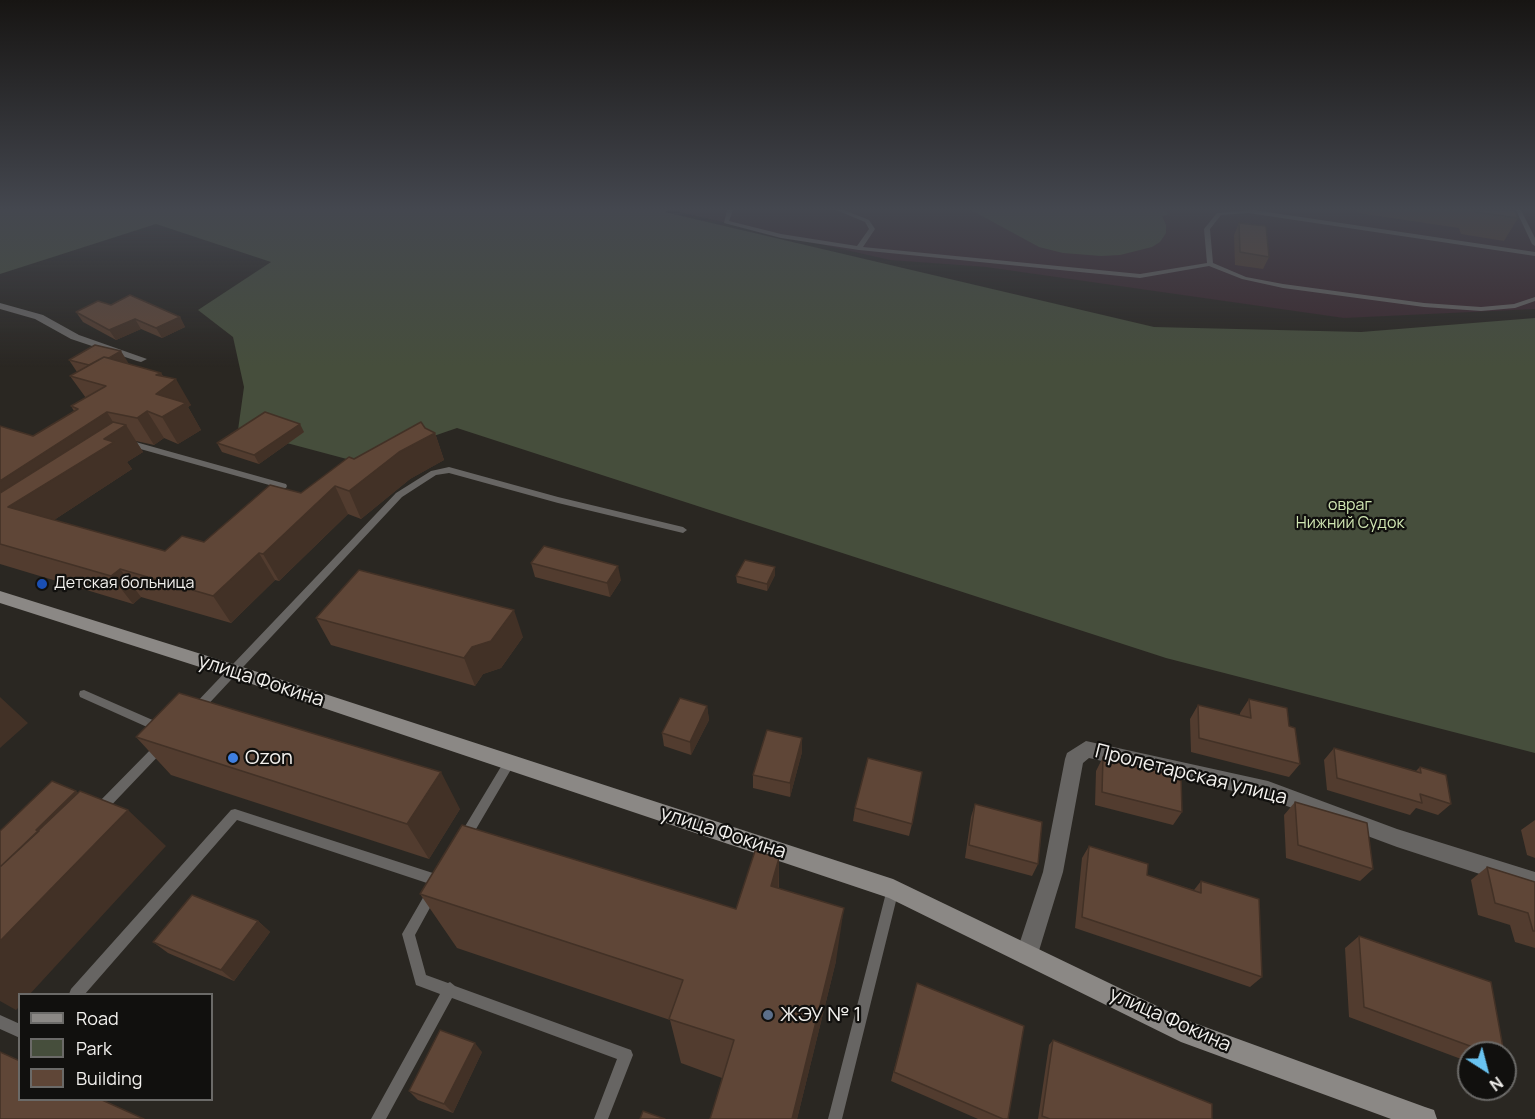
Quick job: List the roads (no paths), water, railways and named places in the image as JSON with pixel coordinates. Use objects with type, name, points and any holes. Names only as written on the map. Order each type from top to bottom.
[{"type":"main road","name":"улица Фокина","points":[[0,597],[233,671],[893,889],[1181,1030],[1425,1119]]},
{"type":"street","points":[[0,306],[39,317],[75,337],[141,359]]},
{"type":"street","name":"Пролетарская улица","points":[[1027,954],[1053,872],[1074,759],[1086,750],[1268,790],[1397,838],[1535,882]]},
{"type":"lane","points":[[1002,262],[1140,276],[1210,264],[1244,278],[1283,286],[1424,305],[1481,309],[1515,306],[1535,299]]},
{"type":"lane","points":[[119,449],[129,443],[283,486]]},
{"type":"lane","points":[[188,718],[399,495],[434,473],[449,470],[558,500],[682,530]]},
{"type":"lane","points":[[84,694],[173,734],[90,819]]},
{"type":"lane","points":[[457,851],[509,763]]},
{"type":"lane","points":[[77,993],[235,814],[442,876],[408,934],[421,980],[626,1055],[601,1119]]},
{"type":"lane","points":[[835,1119],[893,889]]},
{"type":"lane","points":[[378,1119],[450,989]]},
{"type":"lane","points":[[0,1022],[18,1030]]},
{"type":"place","name":"Детская больница","points":[[42,584]]},
{"type":"place","name":"Ozon","points":[[233,758]]},
{"type":"place","name":"ЖЭУ № 1","points":[[768,1015]]},
{"type":"park label","name":"овраг Нижний Судок","points":[[1350,515]]}]
